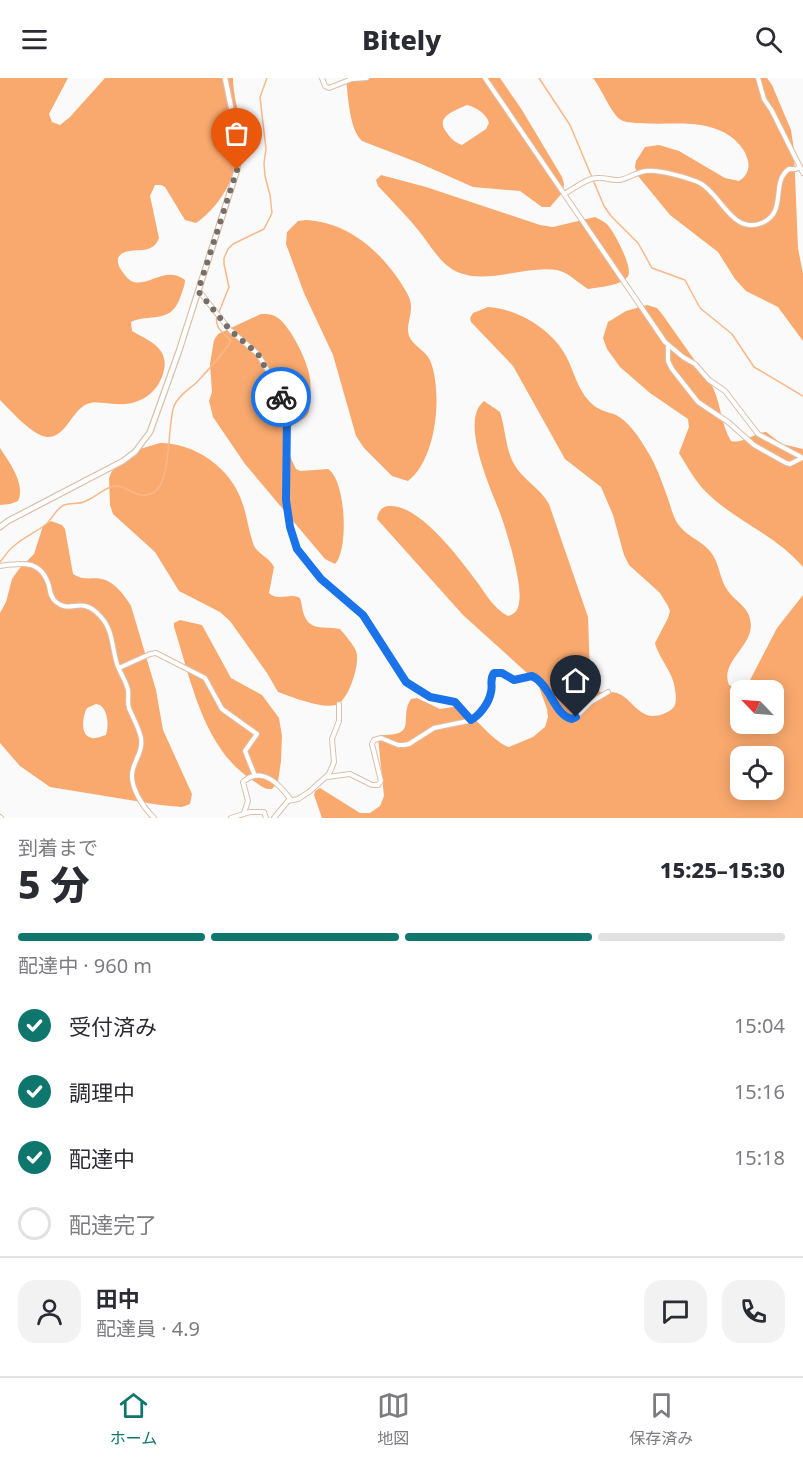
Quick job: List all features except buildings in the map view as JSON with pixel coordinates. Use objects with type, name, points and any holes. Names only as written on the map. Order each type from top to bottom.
[{"type":"main road","points":[[0,527],[123,461],[143,443],[150,432],[237,170],[239,146],[225,78]]},
{"type":"street","points":[[322,78],[325,86],[329,88],[352,79],[367,78]]},
{"type":"street","points":[[485,78],[669,345],[695,364],[709,380],[725,391],[759,434],[803,458]]},
{"type":"street","points":[[758,78],[764,99],[803,173]]},
{"type":"street","points":[[564,194],[589,180],[597,178],[616,181],[650,170],[702,184],[733,217],[749,225],[755,225],[768,219],[774,213],[781,175],[789,169],[796,169],[800,166]]},
{"type":"street","points":[[198,291],[230,330],[258,354],[285,405],[287,417],[286,500],[290,527],[297,549],[321,579],[363,615],[406,682],[430,697],[455,702],[471,720]]},
{"type":"street","points":[[669,345],[668,361],[672,369],[705,408],[728,422],[754,445],[786,463],[790,464],[803,458]]},
{"type":"street","points":[[0,566],[29,564],[42,572],[52,598],[57,603],[66,607],[83,604],[93,609],[109,628],[119,668],[127,686],[130,708],[141,738],[132,776],[136,792],[154,818]]},
{"type":"street","points":[[119,668],[156,653],[205,678],[222,709],[257,734],[245,752],[255,776]]},
{"type":"street","points":[[327,777],[350,774],[375,786],[381,781],[372,744],[374,740],[381,738],[403,745],[435,728],[471,720],[487,702],[491,692],[491,677],[494,673],[498,672],[514,680],[532,676],[538,679],[569,719],[576,717],[591,702],[608,692]]},
{"type":"street","points":[[274,818],[288,801],[309,792],[327,777],[334,762],[332,739],[339,721],[339,704]]},
{"type":"street","points":[[244,813],[248,801],[243,782],[255,776],[261,775],[276,781],[292,800]]},
{"type":"street","points":[[231,818],[257,811],[264,812],[266,818]]},
{"type":"shaded area","points":[[0,78],[68,78],[49,114],[52,122],[60,125],[105,78],[233,78],[240,124],[241,138],[236,166],[224,192],[207,214],[196,223],[185,220],[165,187],[155,185],[150,196],[159,238],[156,244],[145,250],[127,252],[118,258],[121,269],[131,281],[145,282],[168,275],[185,280],[180,298],[171,312],[131,322],[132,331],[156,345],[163,355],[164,370],[158,385],[147,396],[133,403],[96,402],[85,405],[59,434],[47,437],[41,436],[22,422],[0,400]]},
{"type":"shaded area","points":[[346,78],[500,78],[562,177],[563,192],[550,207],[542,207],[520,191],[473,187],[362,141],[354,128]],"holes":[[[467,105],[484,114],[489,123],[486,129],[462,145],[450,137],[443,123],[447,115]]]},
{"type":"shaded area","points":[[593,78],[767,78],[791,130],[794,150],[798,248],[803,274],[803,341],[778,307],[746,291],[735,279],[718,252],[670,215],[638,176],[635,167],[645,147],[659,145],[679,151],[725,178],[739,181],[748,168],[748,161],[742,147],[723,132],[700,125],[633,123],[621,120],[614,113]]},
{"type":"shaded area","points":[[381,175],[426,187],[540,225],[553,227],[595,217],[607,225],[616,238],[626,259],[628,276],[616,284],[588,289],[569,275],[557,270],[533,270],[495,276],[471,276],[460,273],[442,261],[414,225],[378,186],[376,180]]},
{"type":"shaded area","points":[[298,221],[321,222],[347,231],[370,247],[390,268],[409,297],[411,310],[408,332],[413,343],[430,360],[434,373],[436,407],[435,424],[425,457],[418,471],[408,481],[392,476],[364,448],[356,436],[333,355],[304,293],[286,244],[287,232]]},
{"type":"shaded area","points":[[647,305],[657,308],[662,314],[710,382],[731,441],[740,441],[766,432],[782,444],[803,449],[803,567],[781,546],[717,502],[702,488],[679,453],[689,427],[688,419],[650,393],[620,367],[607,349],[603,338],[608,322],[626,311]]},
{"type":"shaded area","points":[[488,307],[500,309],[533,322],[552,338],[566,356],[589,401],[598,408],[616,415],[629,425],[656,467],[676,521],[713,555],[725,586],[749,615],[751,628],[727,676],[730,685],[730,734],[784,734],[784,680],[750,680],[777,628],[803,595],[803,818],[322,818],[314,795],[315,791],[320,788],[360,813],[370,813],[380,806],[384,796],[378,738],[380,735],[392,735],[404,729],[411,699],[417,698],[440,709],[459,706],[497,740],[509,747],[533,737],[545,727],[548,717],[547,709],[539,687],[527,673],[463,615],[377,519],[380,510],[388,506],[400,507],[413,513],[450,547],[499,609],[508,616],[516,611],[520,595],[514,558],[484,472],[476,439],[477,411],[484,401],[500,412],[514,464],[549,504],[588,617],[590,673],[593,688],[604,694],[617,693],[641,712],[650,716],[664,714],[675,704],[674,684],[655,643],[668,618],[670,611],[668,606],[660,593],[629,565],[613,515],[601,487],[565,459],[513,366],[471,322],[470,318],[473,313]]},
{"type":"shaded area","points":[[261,314],[278,318],[288,329],[299,346],[309,372],[311,391],[309,411],[305,418],[290,427],[286,433],[286,442],[296,469],[300,471],[328,469],[339,487],[344,531],[335,564],[325,559],[245,464],[213,417],[209,401],[212,392],[210,364],[214,340],[218,334]]},
{"type":"shaded area","points":[[160,443],[186,447],[220,468],[237,490],[255,547],[274,567],[269,593],[277,597],[296,596],[300,598],[304,615],[311,624],[340,629],[351,643],[356,651],[357,664],[349,690],[341,702],[330,706],[323,705],[278,692],[230,621],[220,612],[179,591],[155,552],[113,514],[110,505],[109,478],[112,471],[140,449]]},
{"type":"shaded area","points":[[0,448],[12,466],[18,480],[20,494],[18,501],[0,505]]},
{"type":"shaded area","points":[[51,521],[62,525],[65,529],[73,574],[80,577],[98,578],[111,583],[131,606],[156,690],[163,730],[192,794],[190,804],[182,807],[160,805],[50,787],[20,766],[0,743],[0,613],[6,602],[12,579],[34,554],[43,526]],"holes":[[[96,704],[100,705],[107,718],[106,735],[92,738],[85,733],[84,715],[87,708]]]},
{"type":"shaded area","points":[[180,620],[202,625],[231,678],[262,695],[279,718],[282,736],[281,761],[278,782],[272,789],[266,789],[235,766],[210,732],[193,690],[174,627],[174,623]]},
{"type":"waterway","points":[[219,312],[229,287],[224,264],[228,249],[233,244],[264,229],[272,213],[265,176],[266,149],[260,97],[267,78]]},
{"type":"waterway","points":[[539,78],[570,125],[604,206],[638,243],[652,268],[685,280],[700,308],[732,334],[754,367],[803,396]]},
{"type":"waterway","points":[[0,562],[13,547],[45,525],[64,505],[83,502],[114,486],[123,487],[141,495],[153,493],[159,487],[166,466],[174,406],[181,396],[215,363],[231,341],[218,327],[217,316]]},
{"type":"way so far","points":[[237,170],[198,291],[230,330],[258,354],[281,397]]},
{"type":"route","points":[[281,397],[287,417],[286,500],[292,538],[307,564],[363,615],[406,682],[430,697],[455,702],[472,720],[487,702],[492,687],[491,677],[494,673],[502,673],[514,680],[532,676],[544,685],[566,717],[569,719],[576,717]]}]
